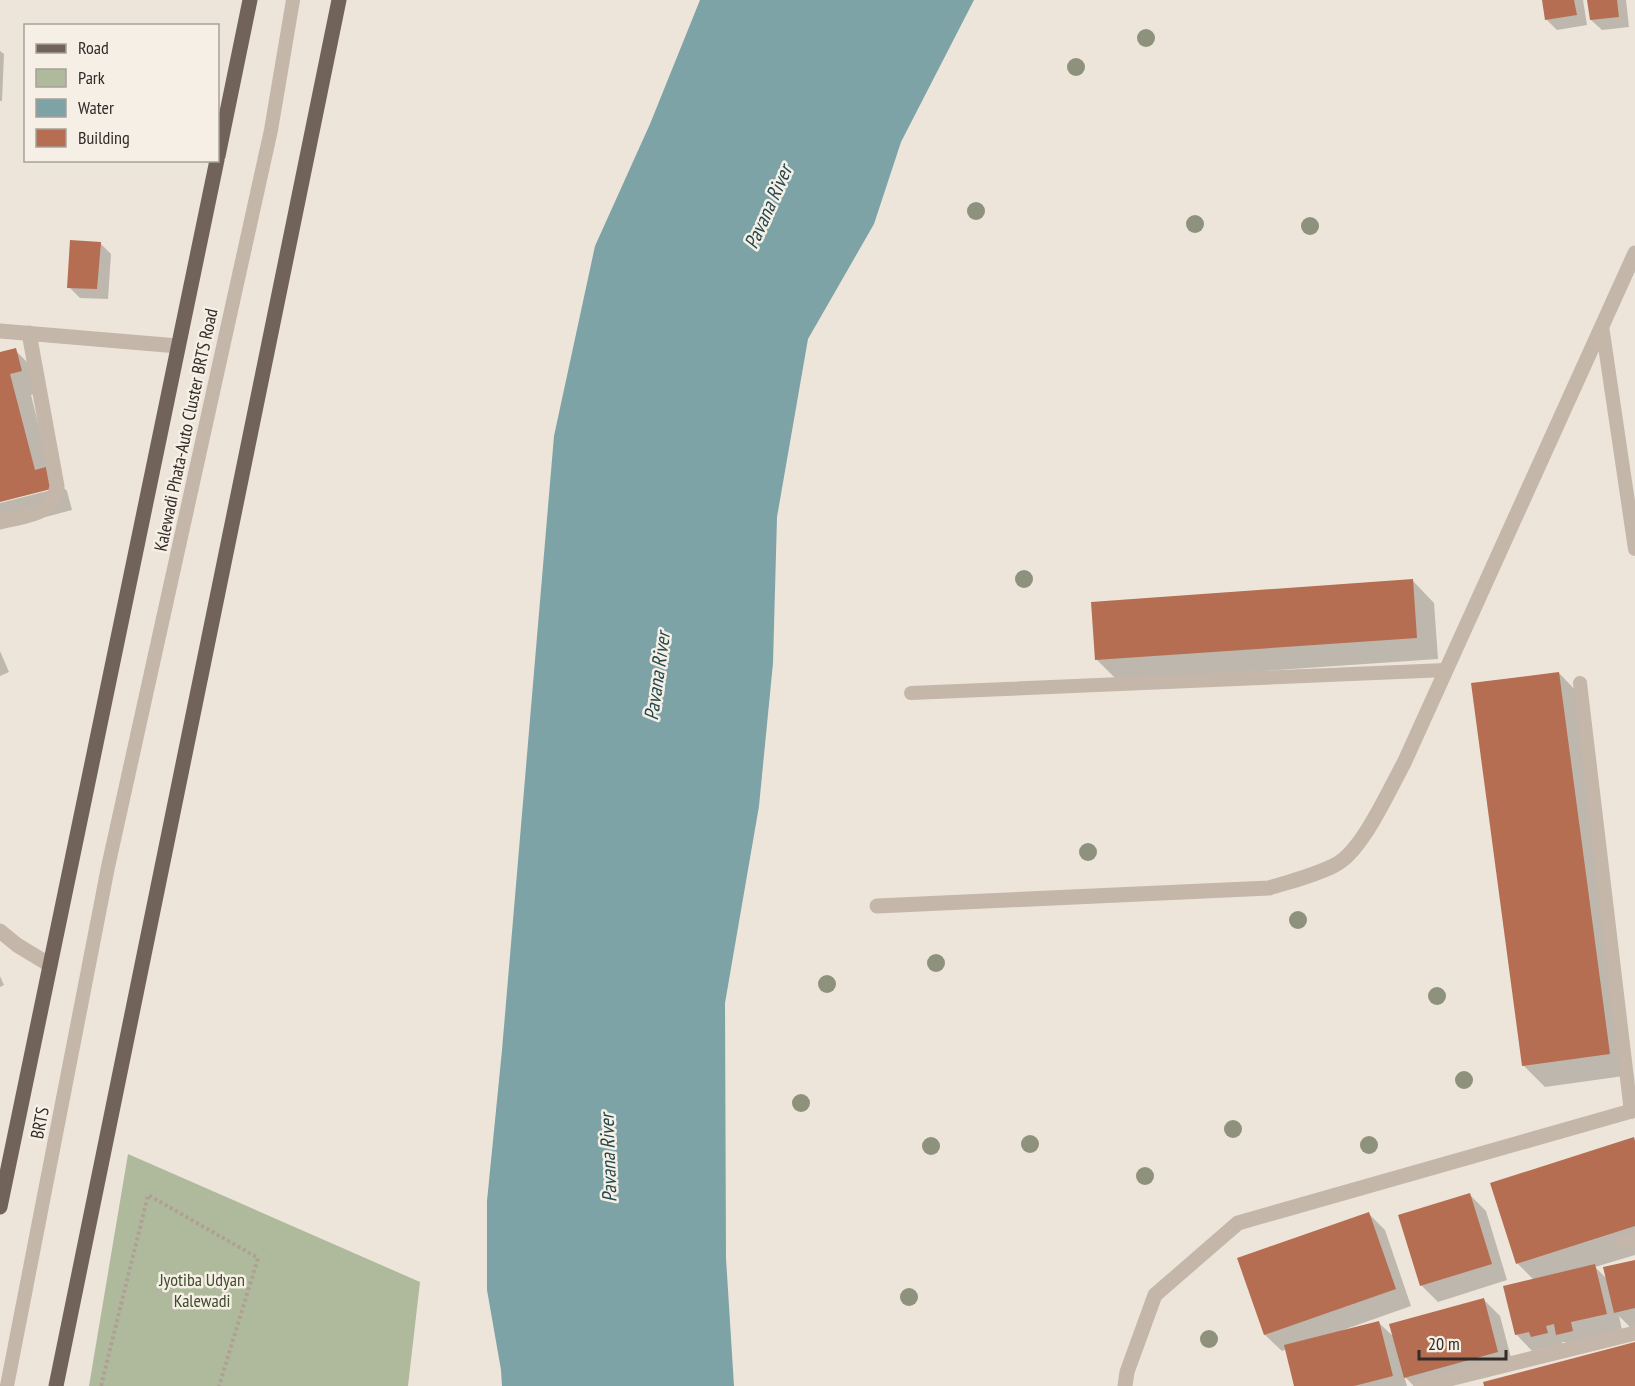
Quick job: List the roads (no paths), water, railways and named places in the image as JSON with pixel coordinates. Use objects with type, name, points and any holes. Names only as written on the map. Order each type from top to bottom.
[{"type":"main road","points":[[219,148],[250,0]]},
{"type":"main road","points":[[56,1386],[339,0]]},
{"type":"main road","points":[[0,1207],[216,162]]},
{"type":"street","points":[[877,906],[1269,888],[1337,865],[1362,840],[1404,763],[1635,252]]},
{"type":"street","points":[[0,331],[178,346]]},
{"type":"street","points":[[0,522],[44,511],[55,497],[57,486],[28,333]]},
{"type":"street","points":[[0,931],[17,945],[50,965]]},
{"type":"street","points":[[1125,1386],[1127,1372],[1155,1295],[1238,1223],[1633,1111]]},
{"type":"street","points":[[1421,1386],[1635,1333]]},
{"type":"lane","name":"Kalewadi Phata-Auto Cluster BRTS Road","points":[[108,867],[271,130],[293,0]]},
{"type":"lane","points":[[1602,326],[1635,549]]},
{"type":"lane","points":[[910,693],[1446,670]]},
{"type":"lane","points":[[1581,683],[1633,1111]]},
{"type":"lane","name":"BRTS","points":[[7,1386],[108,867]]},
{"type":"water","name":"Pavana River","points":[[700,0],[974,0],[901,142],[874,224],[808,339],[777,517],[773,663],[759,806],[725,1003],[726,1258],[734,1386],[502,1386],[487,1290],[487,1201],[554,436],[595,246],[650,124]]},
{"type":"park label","name":"Jyotiba Udyan Kalewadi","points":[[202,1290]]}]
